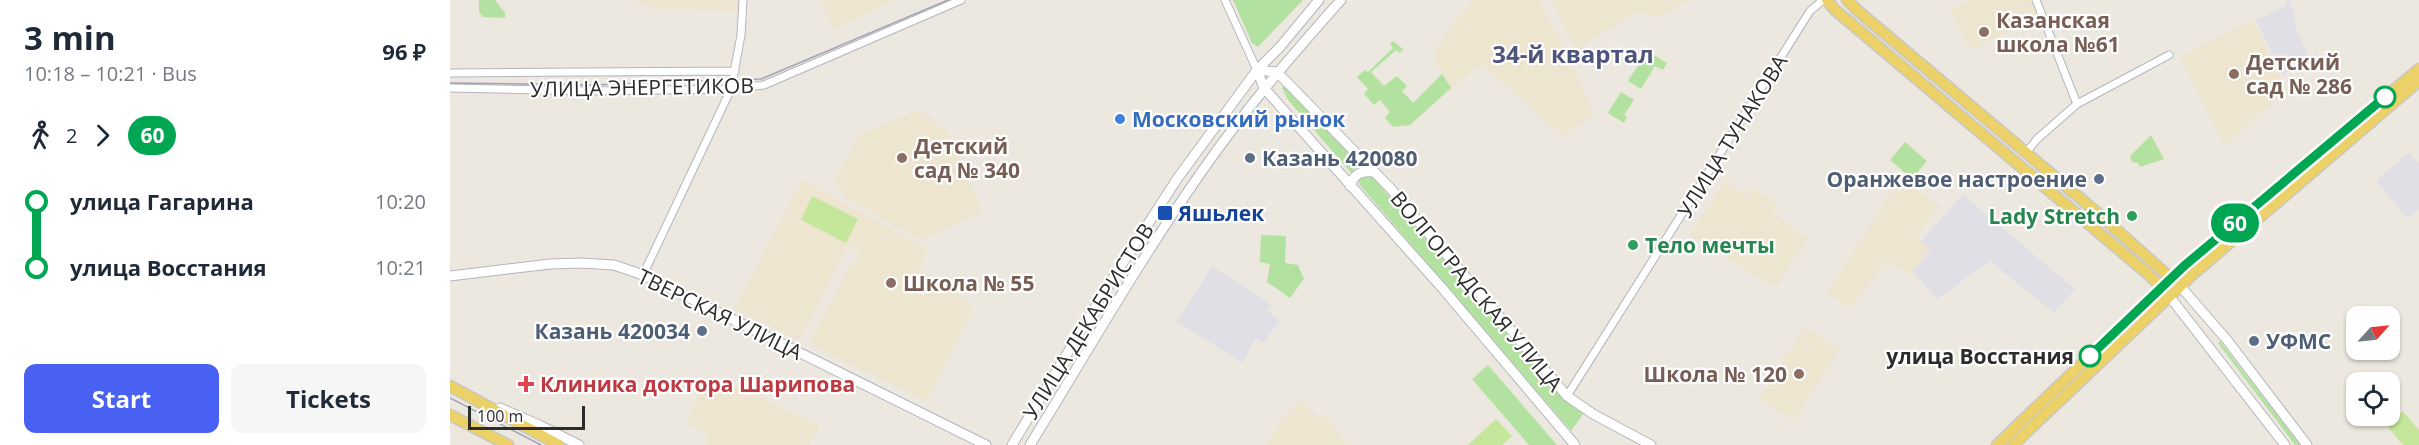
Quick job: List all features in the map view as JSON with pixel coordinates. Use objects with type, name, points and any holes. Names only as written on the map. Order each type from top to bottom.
[{"type":"main road","name":"УЛИЦА ДЕКАБРИСТОВ","points":[[1012,445],[1107,286],[1177,179],[1257,70],[1280,47],[1319,0]]},
{"type":"main road","name":"УЛИЦА ДЕКАБРИСТОВ","points":[[1030,445],[1119,298],[1199,175],[1264,88],[1341,0]]},
{"type":"main road","points":[[1827,0],[1835,10],[2127,256],[2161,288],[2285,445]]},
{"type":"main road","points":[[1847,0],[2180,286],[2227,340],[2307,445]]},
{"type":"main road","points":[[1997,445],[2171,278],[2419,69]]},
{"type":"main road","points":[[1257,70],[1277,72]]},
{"type":"main road","name":"ВОЛГОГРАДСКАЯ УЛИЦА","points":[[1257,70],[1264,88],[1443,289],[1575,445]]},
{"type":"main road","name":"ВОЛГОГРАДСКАЯ УЛИЦА","points":[[1277,72],[1403,202],[1567,396],[1593,414],[1651,445]]},
{"type":"main road","points":[[2013,445],[2180,286],[2419,81]]},
{"type":"main road","points":[[1350,186],[1357,174],[1362,171],[1372,172]]},
{"type":"main road","name":"ТВЕРСКАЯ УЛИЦА","points":[[450,276],[550,264],[614,265],[643,275],[986,445]]},
{"type":"main road","points":[[2214,353],[2211,348],[2215,341],[2227,340]]},
{"type":"main road","points":[[454,389],[559,445]]},
{"type":"main road","points":[[454,389],[539,424],[579,445]]},
{"type":"main road","points":[[450,415],[507,445]]},
{"type":"street","points":[[643,275],[731,89],[741,35],[743,0]]},
{"type":"street","name":"УЛИЦА ЭНЕРГЕТИКОВ","points":[[450,88],[590,92],[731,89],[764,85],[961,0]]},
{"type":"street","points":[[1225,0],[1257,70]]},
{"type":"street","name":"УЛИЦА ТУНАКОВА","points":[[1567,396],[1810,10],[1822,0]]},
{"type":"street","points":[[2036,0],[2077,104]]},
{"type":"street","points":[[2026,153],[2037,139],[2077,104],[2169,55]]},
{"type":"street","name":"УЛИЦА ЭНЕРГЕТИКОВ","points":[[450,73],[735,71]]},
{"type":"shaded area","points":[[630,0],[738,0],[738,11],[660,9]]},
{"type":"shaded area","points":[[821,0],[894,0],[834,30]]},
{"type":"shaded area","points":[[1472,0],[1539,0],[1575,68],[1593,114],[1563,137],[1482,64],[1451,88],[1435,57],[1436,46]]},
{"type":"shaded area","points":[[1551,0],[1689,0],[1657,18],[1647,13],[1634,14],[1576,49]]},
{"type":"shaded area","name":"Казанская школа №61","points":[[1971,0],[2031,0],[2037,13],[2028,21],[1975,49],[1967,44],[1949,10]]},
{"type":"shaded area","points":[[2286,0],[2290,0],[2297,31],[2310,58],[2283,75],[2256,20],[2287,5]]},
{"type":"shaded area","name":"Детский сад № 286","points":[[2253,20],[2287,91],[2224,146],[2180,57]]},
{"type":"shaded area","name":"Детский сад № 340","points":[[918,110],[945,129],[982,212],[921,240],[846,198],[833,181],[860,134]]},
{"type":"shaded area","points":[[2409,152],[2419,163],[2419,209],[2408,219],[2376,181]]},
{"type":"shaded area","points":[[1901,177],[1939,207],[1916,237],[1930,249],[1910,275],[1887,262],[1849,308],[1827,293]]},
{"type":"shaded area","name":"Школа № 55","points":[[802,180],[923,246],[928,251],[918,268],[964,299],[973,310],[927,402],[809,344],[851,264],[854,266],[861,251],[848,246],[799,340],[735,308]]},
{"type":"shaded area","points":[[1724,181],[1746,196],[1751,187],[1777,203],[1772,213],[1808,238],[1774,287],[1690,235]]},
{"type":"shaded area","points":[[1963,195],[2075,289],[2054,313],[1990,261],[1937,299],[1903,260]]},
{"type":"shaded area","points":[[1212,266],[1271,304],[1267,311],[1280,320],[1264,343],[1255,338],[1243,363],[1177,322]]},
{"type":"shaded area","name":"Школа № 120","points":[[1804,327],[1839,350],[1794,421],[1759,399]]},
{"type":"shaded area","points":[[708,374],[820,426],[810,445],[704,445],[709,435],[686,424]]},
{"type":"shaded area","points":[[1301,400],[1318,419],[1324,414],[1347,445],[1266,445],[1282,420]]},
{"type":"green space","points":[[479,0],[495,0],[505,13],[505,18],[483,17],[479,12]]},
{"type":"green space","points":[[1233,0],[1303,0],[1258,47],[1252,43]]},
{"type":"green space","points":[[1393,41],[1403,49],[1400,53],[1396,50],[1371,72],[1384,86],[1397,76],[1407,86],[1402,91],[1413,103],[1442,74],[1451,88],[1410,125],[1393,127],[1385,118],[1390,112],[1380,100],[1374,105],[1364,94],[1368,89],[1357,77],[1365,70],[1368,72],[1393,48],[1390,44]]},
{"type":"green space","points":[[1647,51],[1667,63],[1663,70],[1655,66],[1641,89],[1628,81]]},
{"type":"green space","points":[[1285,85],[1363,166],[1354,169],[1353,175],[1288,100],[1282,88]]},
{"type":"green space","points":[[1621,92],[1634,100],[1624,115],[1627,117],[1624,123],[1608,113]]},
{"type":"green space","points":[[2151,135],[2164,159],[2140,167],[2138,163],[2132,162],[2130,156]]},
{"type":"green space","points":[[1905,142],[1927,161],[1912,179],[1890,160]]},
{"type":"green space","points":[[1371,175],[1558,393],[1584,413],[1571,431],[1359,184],[1359,177]]},
{"type":"green space","points":[[812,196],[858,219],[846,243],[801,220]]},
{"type":"green space","points":[[1261,235],[1286,236],[1285,263],[1298,265],[1304,279],[1290,298],[1267,282],[1270,264],[1260,262]]},
{"type":"green space","points":[[2220,341],[2300,445],[2295,445],[2218,343]]},
{"type":"green space","points":[[1488,365],[1557,445],[1529,445],[1472,379]]},
{"type":"green space","points":[[2403,411],[2419,430],[2419,445],[2403,445],[2387,426],[2400,426],[2400,413]]},
{"type":"green space","points":[[1496,419],[1512,436],[1502,445],[1468,445]]},
{"type":"tram line","points":[[450,83],[591,85],[761,79],[948,0]]},
{"type":"tram line","points":[[450,398],[541,445]]},
{"type":"bus line","name":"60","points":[[2090,356],[2184,266],[2385,97]]},
{"type":"place","name":"Казанская школа №61","points":[[1984,32]]},
{"type":"place","name":"Детский сад № 286","points":[[2234,74]]},
{"type":"place","name":"Московский рынок","points":[[1120,119]]},
{"type":"place","name":"Детский сад № 340","points":[[902,158]]},
{"type":"place","name":"Казань 420080","points":[[1250,158]]},
{"type":"place","name":"Оранжевое настроение","points":[[2099,179]]},
{"type":"place","name":"Яшьлек","points":[[1165,213]]},
{"type":"place","name":"Lady Stretch","points":[[2132,216]]},
{"type":"place","name":"Тело мечты","points":[[1633,245]]},
{"type":"place","name":"Школа № 55","points":[[891,283]]},
{"type":"place","name":"Казань 420034","points":[[702,331]]},
{"type":"place","name":"УФМС","points":[[2254,341]]},
{"type":"place","name":"улица Восстания","points":[[2090,356]]},
{"type":"place","name":"Школа № 120","points":[[1799,374]]},
{"type":"place","name":"Клиника доктора Шарипова","points":[[526,384]]},
{"type":"district","name":"34-й квартал","points":[[1573,53]]}]
